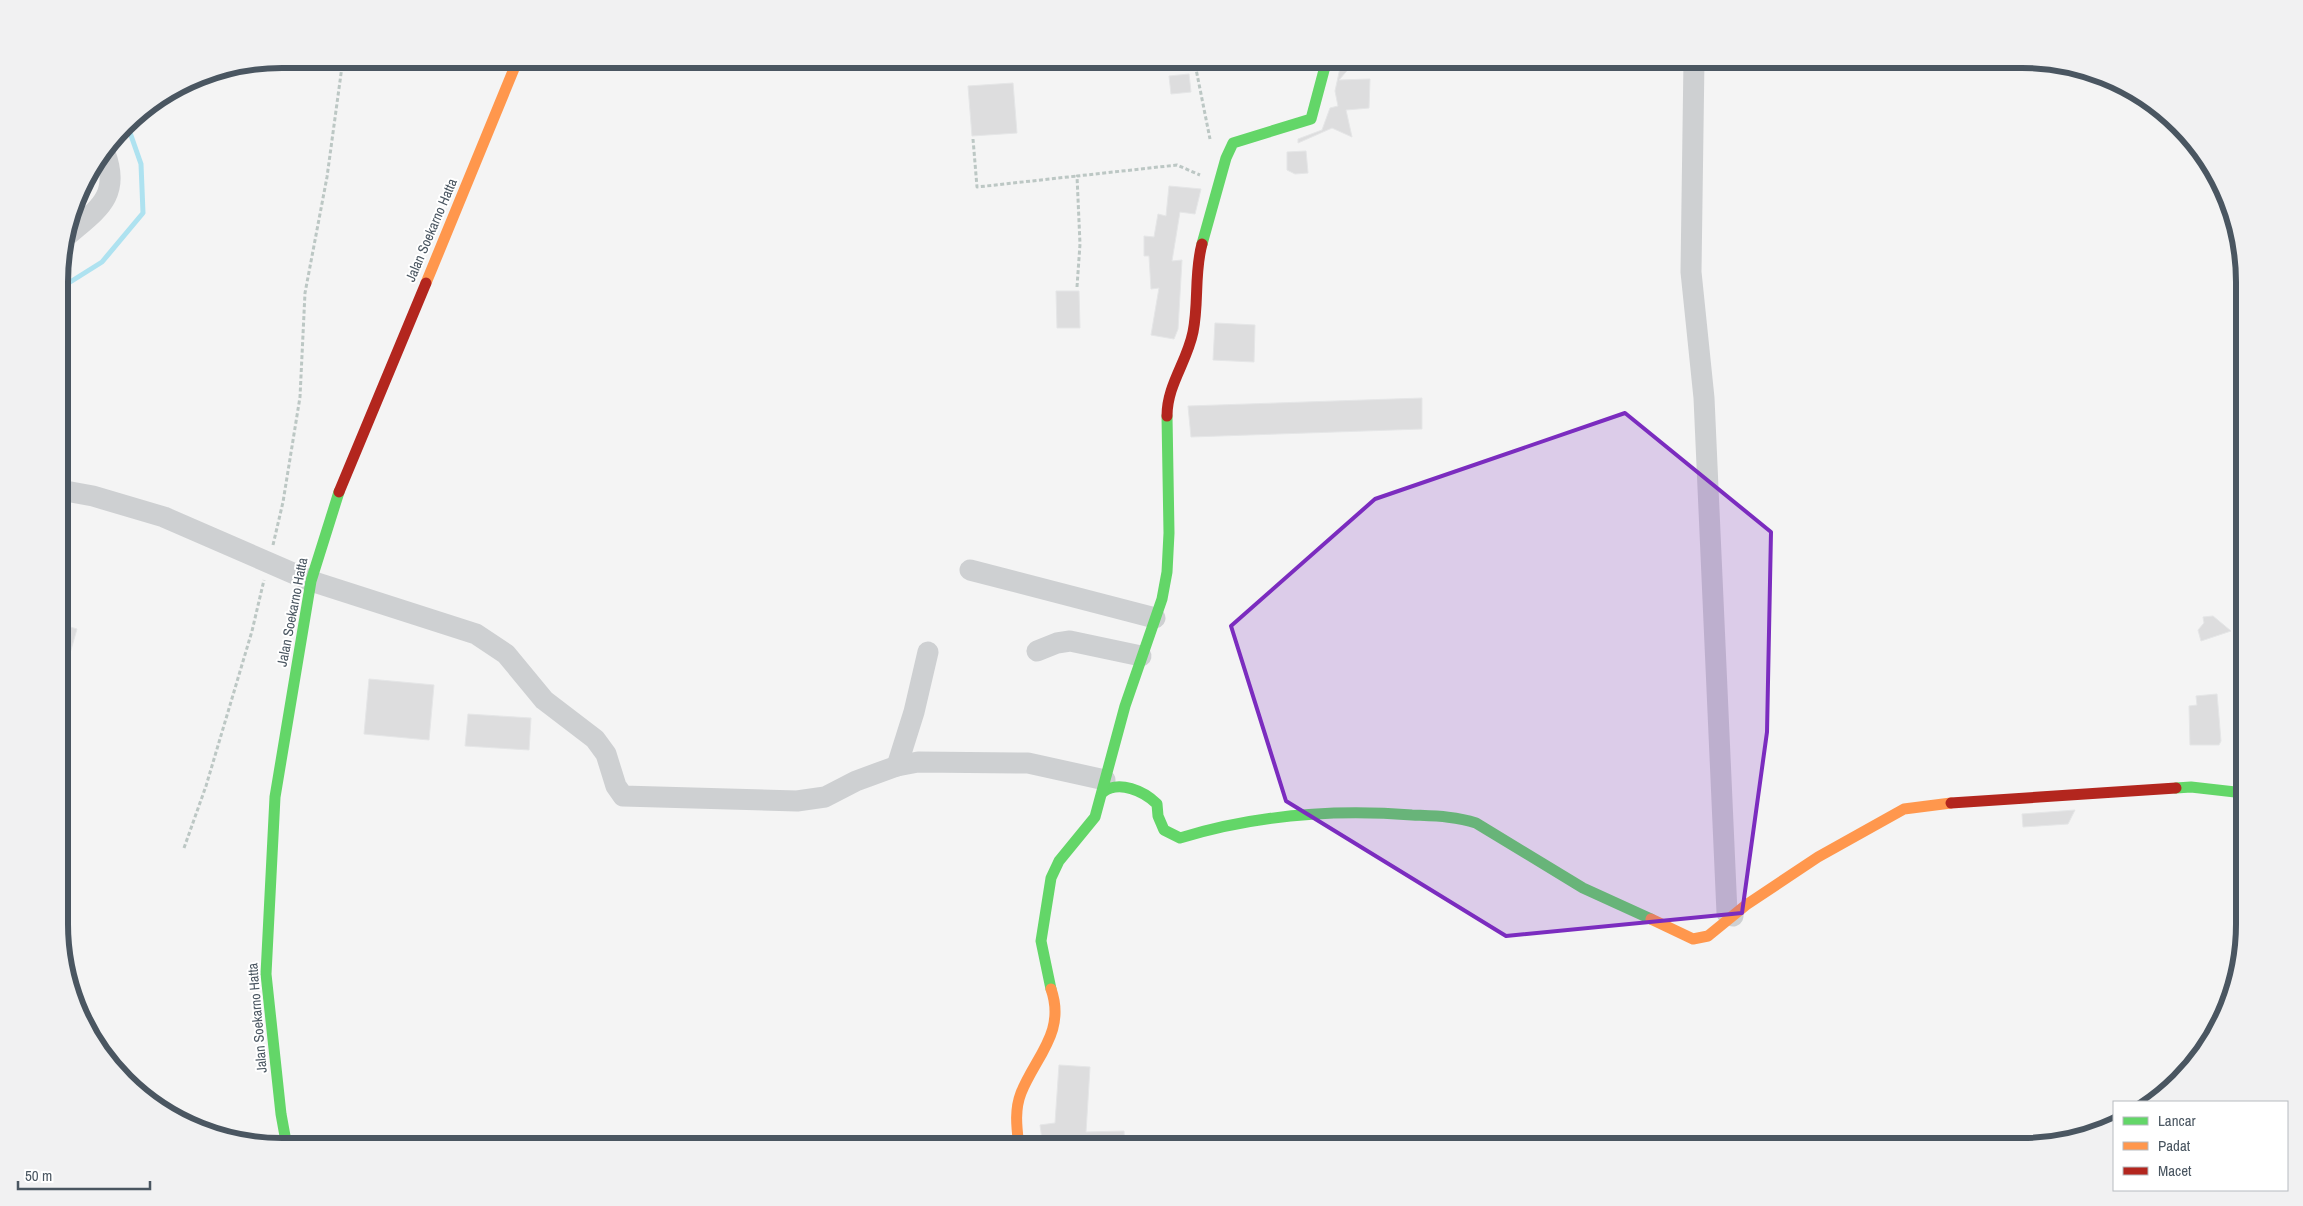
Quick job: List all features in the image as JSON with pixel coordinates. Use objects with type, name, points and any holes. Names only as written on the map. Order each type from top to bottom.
[{"type":"street","name":"Jalan Soekarno Hatta","points":[[285,1138],[281,1114],[266,974],[275,797],[311,581],[333,508],[514,68]]},
{"type":"street","points":[[1018,1138],[1016,1111],[1021,1093],[1054,1030],[1056,1017],[1054,997],[1047,977],[1041,941],[1049,886],[1059,861],[1095,817],[1141,656],[1162,598],[1167,572],[1168,542],[1167,408],[1172,388],[1193,333],[1198,260],[1226,158],[1233,143],[1311,120],[1325,68]]},
{"type":"street","points":[[1694,68],[1691,272],[1704,398],[1727,913],[1733,916]]},
{"type":"street","points":[[74,229],[106,201],[110,184],[107,158]]},
{"type":"street","points":[[68,491],[93,496],[164,517],[311,581],[476,634],[506,654],[544,700],[595,739],[606,754],[616,786],[624,796],[797,801],[825,797],[856,781],[897,766],[926,762],[1028,763],[1104,786],[1119,787],[1150,797],[1157,804],[1158,816],[1164,830],[1180,838],[1197,832],[1281,816],[1343,812],[1461,818],[1476,823],[1583,888],[1693,939],[1702,939],[1818,857],[1904,809],[1923,805],[2191,787],[2236,792]]},
{"type":"street","points":[[970,570],[1155,618]]},
{"type":"street","points":[[1037,651],[1057,643],[1070,641],[1141,656]]},
{"type":"street","points":[[897,766],[914,712],[928,652]]},
{"type":"path","points":[[184,848],[206,786],[252,631],[283,502],[300,397],[305,293],[327,177],[342,68]]},
{"type":"path","points":[[1196,68],[1210,140]]},
{"type":"path","points":[[974,139],[978,187],[1177,165],[1219,184]]},
{"type":"path","points":[[1077,176],[1080,244],[1077,287]]},
{"type":"highlighted area","points":[[1625,413],[1771,532],[1767,732],[1742,913],[1506,936],[1286,801],[1231,626],[1375,499]]},
{"type":"building","points":[[1340,68],[1349,68],[1339,80],[1370,79],[1369,108],[1346,110],[1352,137],[1332,128],[1298,143],[1298,139],[1322,130],[1330,108],[1338,106],[1335,91]]},
{"type":"building","points":[[1189,74],[1191,92],[1171,94],[1169,76]]},
{"type":"building","points":[[1013,83],[1017,133],[972,136],[968,86]]},
{"type":"building","points":[[1306,151],[1308,173],[1295,174],[1287,170],[1287,152]]},
{"type":"building","points":[[1169,186],[1201,189],[1195,214],[1180,212],[1172,261],[1182,260],[1178,329],[1174,339],[1151,335],[1159,288],[1151,289],[1149,256],[1144,256],[1144,236],[1154,237],[1158,214],[1166,216]]},
{"type":"building","points":[[1056,291],[1079,291],[1080,328],[1057,328]]},
{"type":"building","points":[[1215,323],[1255,325],[1254,362],[1213,360]]},
{"type":"building","points":[[1422,398],[1422,429],[1191,437],[1188,406]]},
{"type":"building","points":[[2213,616],[2231,631],[2201,641],[2198,630],[2204,623],[2203,617]]},
{"type":"building","points":[[68,626],[77,629],[68,660]]},
{"type":"building","points":[[369,679],[434,685],[429,740],[364,734]]},
{"type":"building","points":[[2217,694],[2221,741],[2219,745],[2190,745],[2189,706],[2197,705],[2196,696]]},
{"type":"building","points":[[468,714],[531,718],[529,750],[465,746]]},
{"type":"building","points":[[2075,810],[2068,824],[2023,827],[2022,814]]},
{"type":"building","points":[[1059,1065],[1090,1067],[1086,1132],[1124,1131],[1124,1138],[1042,1138],[1040,1125],[1055,1123]]},
{"type":"waterway","points":[[68,283],[102,262],[143,213],[141,164],[129,131]]},
{"type":"traffic: fast","points":[[1202,244],[1226,158],[1233,143],[1311,119],[1325,68]]},
{"type":"traffic: fast","points":[[1051,989],[1041,941],[1051,878],[1059,861],[1095,817],[1125,706],[1162,599],[1167,572],[1169,533],[1167,416]]},
{"type":"traffic: fast","points":[[285,1138],[281,1114],[266,974],[275,797],[311,581],[339,492]]},
{"type":"traffic: fast","points":[[1103,792],[1116,787],[1124,787],[1138,791],[1152,799],[1157,804],[1158,816],[1164,830],[1180,838],[1208,830],[1266,819],[1324,814],[1382,813],[1460,819],[1476,823],[1583,888],[1651,919]]},
{"type":"traffic: fast","points":[[2176,788],[2191,787],[2236,792]]},
{"type":"traffic: slow","points":[[426,283],[514,68]]},
{"type":"traffic: slow","points":[[1651,919],[1693,939],[1708,936],[1746,905],[1818,857],[1904,809],[1951,803]]},
{"type":"traffic: slow","points":[[1018,1138],[1017,1106],[1027,1080],[1047,1043],[1055,1018],[1055,1004],[1051,989]]},
{"type":"traffic: jam","points":[[1167,416],[1170,394],[1193,332],[1198,266],[1202,244]]},
{"type":"traffic: jam","points":[[339,492],[426,283]]},
{"type":"traffic: jam","points":[[1951,803],[2176,788]]}]
